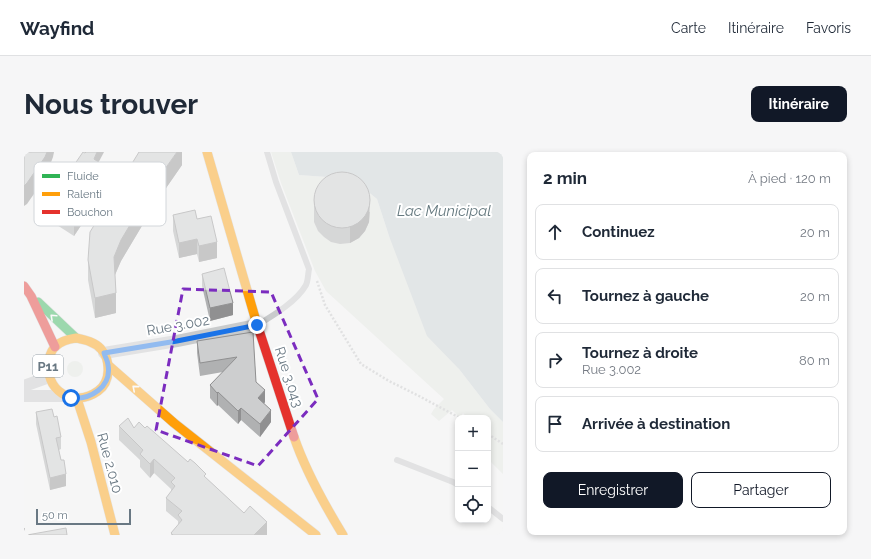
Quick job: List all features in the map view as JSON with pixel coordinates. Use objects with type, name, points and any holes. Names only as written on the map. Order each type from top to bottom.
[{"type":"main road","name":"Rue 3.043","points":[[206,152],[257,325],[300,454],[323,502],[343,535]]},
{"type":"main road","name":"P11","points":[[24,286],[31,296],[55,347]]},
{"type":"main road","name":"P11","points":[[31,296],[76,338]]},
{"type":"main road","name":"P11","points":[[76,338],[84,338],[99,346],[104,353],[108,365],[108,384],[100,389],[93,398],[71,397],[55,389],[49,378],[48,361],[55,347],[69,339],[76,338]]},
{"type":"main road","points":[[108,365],[174,423],[316,535]]},
{"type":"main road","name":"Rue 2.010","points":[[71,397],[91,442],[116,535]]},
{"type":"main road","points":[[130,397],[174,423]]},
{"type":"main road","points":[[91,442],[92,418]]},
{"type":"street","name":"Rue 3.002","points":[[104,353],[177,341],[257,325]]},
{"type":"street","points":[[24,386],[49,378]]},
{"type":"street","points":[[24,396],[71,397]]},
{"type":"lane","points":[[257,325],[271,317],[297,296],[307,284],[309,269],[276,182],[267,152]]},
{"type":"lane","points":[[397,460],[455,483]]},
{"type":"lane","points":[[491,509],[503,519]]},
{"type":"path","points":[[316,276],[325,305],[361,364],[389,381],[455,415]]},
{"type":"path","points":[[491,436],[503,444]]},
{"type":"highlighted area","points":[[183,289],[271,292],[318,399],[258,466],[156,430]]},
{"type":"shaded area","points":[[271,152],[291,152],[299,175],[327,177],[361,186],[377,199],[389,236],[459,369],[490,409],[503,422],[503,474],[491,462],[491,415],[465,415],[463,413],[462,415],[457,415],[452,410],[439,421],[431,414],[444,399],[326,291],[315,271],[281,183]]},
{"type":"shaded area","points":[[75,361],[82,366],[83,369],[78,376],[75,377],[68,372],[67,369],[72,362]]},
{"type":"water","name":"Lac Municipal","points":[[291,152],[503,152],[503,422],[490,409],[459,369],[427,336],[389,236],[377,199],[361,186],[327,177],[299,175]]},
{"type":"building","points":[[24,152],[47,152],[42,162],[34,162],[34,173],[24,186]]},
{"type":"building","points":[[83,152],[97,152],[94,159],[98,162],[76,162]]},
{"type":"building","points":[[139,152],[177,152],[166,168],[166,162],[133,162]]},
{"type":"building","points":[[342,172],[353,174],[362,180],[368,189],[370,200],[368,211],[362,220],[353,226],[342,228],[331,226],[322,220],[316,211],[314,200],[316,189],[322,180],[331,174]]},
{"type":"building","points":[[195,210],[197,219],[211,216],[217,242],[199,246],[197,239],[179,243],[173,215]]},
{"type":"building","points":[[94,226],[129,226],[121,240],[114,257],[116,293],[95,298],[88,260],[90,232]]},
{"type":"building","points":[[224,268],[233,303],[210,308],[202,274]]},
{"type":"building","points":[[253,332],[256,382],[265,390],[258,398],[271,410],[260,424],[241,408],[238,411],[210,385],[237,357],[200,363],[197,341]]},
{"type":"building","points":[[52,409],[54,417],[57,416],[61,437],[56,438],[61,460],[64,460],[66,474],[50,478],[36,412]]},
{"type":"building","points":[[128,418],[134,428],[139,422],[145,428],[147,426],[188,462],[190,459],[195,463],[206,474],[204,476],[244,513],[250,506],[267,522],[254,535],[173,535],[171,533],[182,520],[178,515],[182,511],[166,498],[175,486],[171,482],[175,478],[154,459],[150,464],[140,454],[143,450],[119,426]]},
{"type":"building","points":[[66,528],[67,535],[27,535]]},
{"type":"traffic: fast","points":[[38,302],[76,338]]},
{"type":"traffic: slow","points":[[207,152],[256,321]]},
{"type":"traffic: slow","points":[[76,338],[90,342],[99,347],[107,359],[108,365],[107,377],[102,387],[98,391],[88,396],[79,398],[70,397],[55,387],[48,370],[49,357],[55,347],[58,344],[76,338]]},
{"type":"traffic: slow","points":[[108,365],[174,423],[316,535]]},
{"type":"traffic: slow","points":[[77,399],[91,442],[115,535]]},
{"type":"traffic: slow","points":[[294,437],[316,488],[343,535]]},
{"type":"traffic: jam","points":[[24,286],[31,296],[55,347]]},
{"type":"traffic: jam","points":[[256,321],[294,437]]},
{"type":"route","points":[[71,398],[85,398],[94,394],[100,389],[105,382],[108,371],[108,365],[104,353],[177,341],[257,325]]}]
